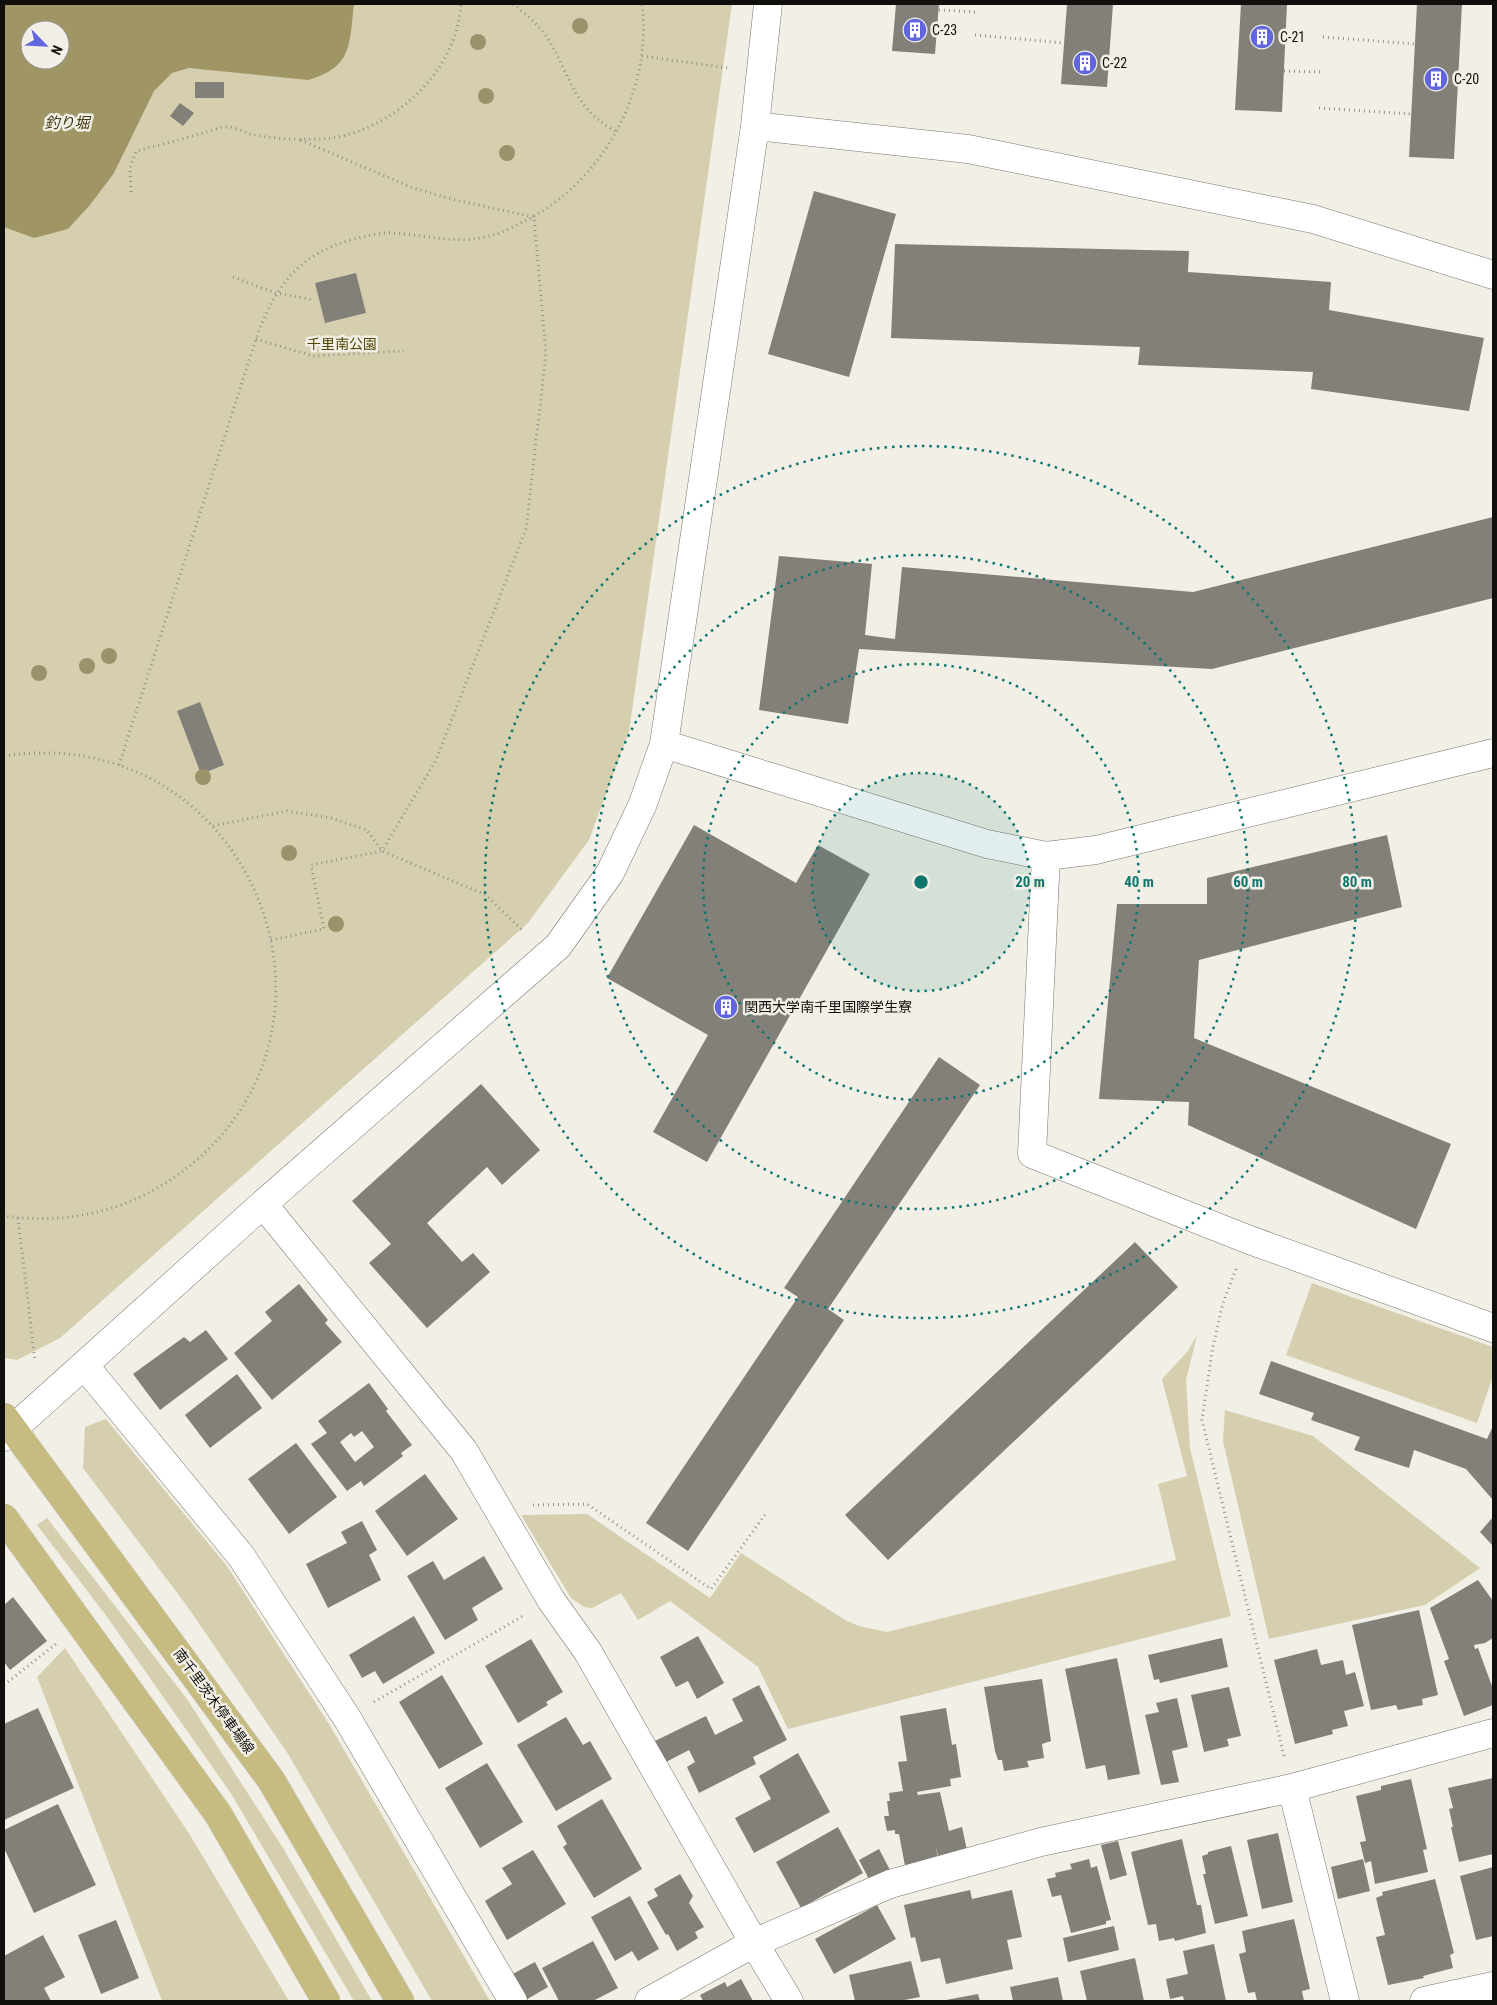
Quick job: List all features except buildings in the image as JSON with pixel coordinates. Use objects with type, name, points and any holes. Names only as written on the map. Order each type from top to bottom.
[{"type":"main road","name":"南千里茨木停車場線","points":[[7,1427],[272,1780],[400,2001]]},
{"type":"main road","points":[[4,1518],[218,1814],[326,2001]]},
{"type":"street","points":[[7,1427],[84,1365],[558,946],[610,872],[642,806],[664,744],[755,126],[768,4]]},
{"type":"street","points":[[755,126],[968,149],[1313,219],[1493,275]]},
{"type":"street","points":[[664,744],[987,844],[1046,856],[1096,850],[1493,753]]},
{"type":"street","points":[[1046,856],[1032,1154],[1247,1239],[1493,1328]]},
{"type":"street","points":[[264,1204],[464,1451],[552,1600],[588,1652],[789,2001]]},
{"type":"street","points":[[84,1365],[241,1556],[347,1718],[513,2001]]},
{"type":"street","points":[[649,2001],[754,1943],[890,1884],[1041,1842],[1292,1788],[1493,1733]]},
{"type":"street","points":[[1292,1788],[1345,2001]]},
{"type":"street","points":[[1424,2001],[1493,1986]]},
{"type":"path","points":[[131,192],[130,168],[136,151],[227,126],[250,134],[298,139],[323,139],[348,134],[372,125],[394,113],[414,98],[445,57],[455,34],[461,4]]},
{"type":"path","points":[[513,4],[529,16],[548,39],[570,85],[591,114],[600,123],[617,132]]},
{"type":"path","points":[[119,765],[256,339],[276,293],[294,270],[315,254],[339,243],[365,236],[393,233],[456,240],[485,238],[534,217],[557,202],[594,165],[617,132],[636,82],[642,56],[642,4]]},
{"type":"path","points":[[939,10],[976,12]]},
{"type":"path","points":[[975,36],[1064,43]]},
{"type":"path","points":[[1323,38],[1415,44]]},
{"type":"path","points":[[642,56],[730,68]]},
{"type":"path","points":[[1284,71],[1321,72]]},
{"type":"path","points":[[1319,108],[1412,114]]},
{"type":"path","points":[[298,139],[413,188],[456,200],[534,217]]},
{"type":"path","points":[[271,940],[324,929],[311,865],[382,850],[436,760],[526,529],[546,354],[534,217]]},
{"type":"path","points":[[233,277],[276,293],[314,300]]},
{"type":"path","points":[[256,339],[313,356],[404,351]]},
{"type":"path","points":[[4,756],[46,752],[71,754],[119,765],[140,773],[173,792],[197,810],[227,842],[250,878],[259,898],[271,940],[275,964],[275,996],[270,1036],[264,1060],[243,1104],[214,1143],[178,1175],[136,1200],[114,1208],[66,1218],[18,1218],[4,1216]]},
{"type":"path","points":[[213,826],[287,811],[331,818],[366,830],[382,850],[486,895],[528,937]]},
{"type":"path","points":[[18,1218],[35,1361]]},
{"type":"path","points":[[1223,1303],[1213,1346],[1202,1420],[1292,1788]]},
{"type":"path","points":[[496,1505],[587,1504],[711,1589],[767,1512]]},
{"type":"path","points":[[347,1718],[552,1600]]},
{"type":"path","points":[[4,1686],[58,1642]]},
{"type":"green space","name":"千里南公園","points":[[4,4],[732,4],[629,732],[589,840],[528,923],[60,1338],[17,1360],[4,1358]]},
{"type":"green space","points":[[1312,1283],[1493,1347],[1493,1376],[1477,1423],[1286,1355]]},
{"type":"green space","points":[[1197,1335],[1186,1380],[1190,1448],[1231,1616],[788,1729],[758,1667],[670,1601],[638,1620],[621,1593],[592,1608],[584,1607],[571,1598],[521,1515],[587,1514],[710,1598],[741,1553],[845,1620],[859,1626],[887,1632],[1176,1560],[1158,1484],[1187,1476],[1162,1379],[1188,1351]]},
{"type":"green space","points":[[1225,1410],[1313,1436],[1480,1568],[1425,1605],[1269,1639],[1223,1441]]},
{"type":"green space","points":[[106,1419],[227,1566],[329,1724],[490,2001],[432,2001],[288,1754],[187,1606],[83,1468],[85,1427]]},
{"type":"green space","points":[[47,1518],[187,1699],[283,1848],[372,2001],[354,2001],[230,1792],[105,1614],[37,1525]]},
{"type":"green space","points":[[65,1648],[190,1835],[289,2001],[162,2001],[37,1677]]},
{"type":"water","name":"釣り堀","points":[[4,4],[354,4],[346,52],[341,61],[323,75],[308,80],[189,68],[172,73],[154,91],[114,173],[90,205],[68,229],[34,238],[4,227]]},
{"type":"place","name":"C-23","points":[[915,30]]},
{"type":"place","name":"C-21","points":[[1262,37]]},
{"type":"place","name":"C-22","points":[[1085,63]]},
{"type":"place","name":"C-20","points":[[1436,79]]},
{"type":"place","name":"関西大学南千里国際学生寮","points":[[726,1007]]}]
